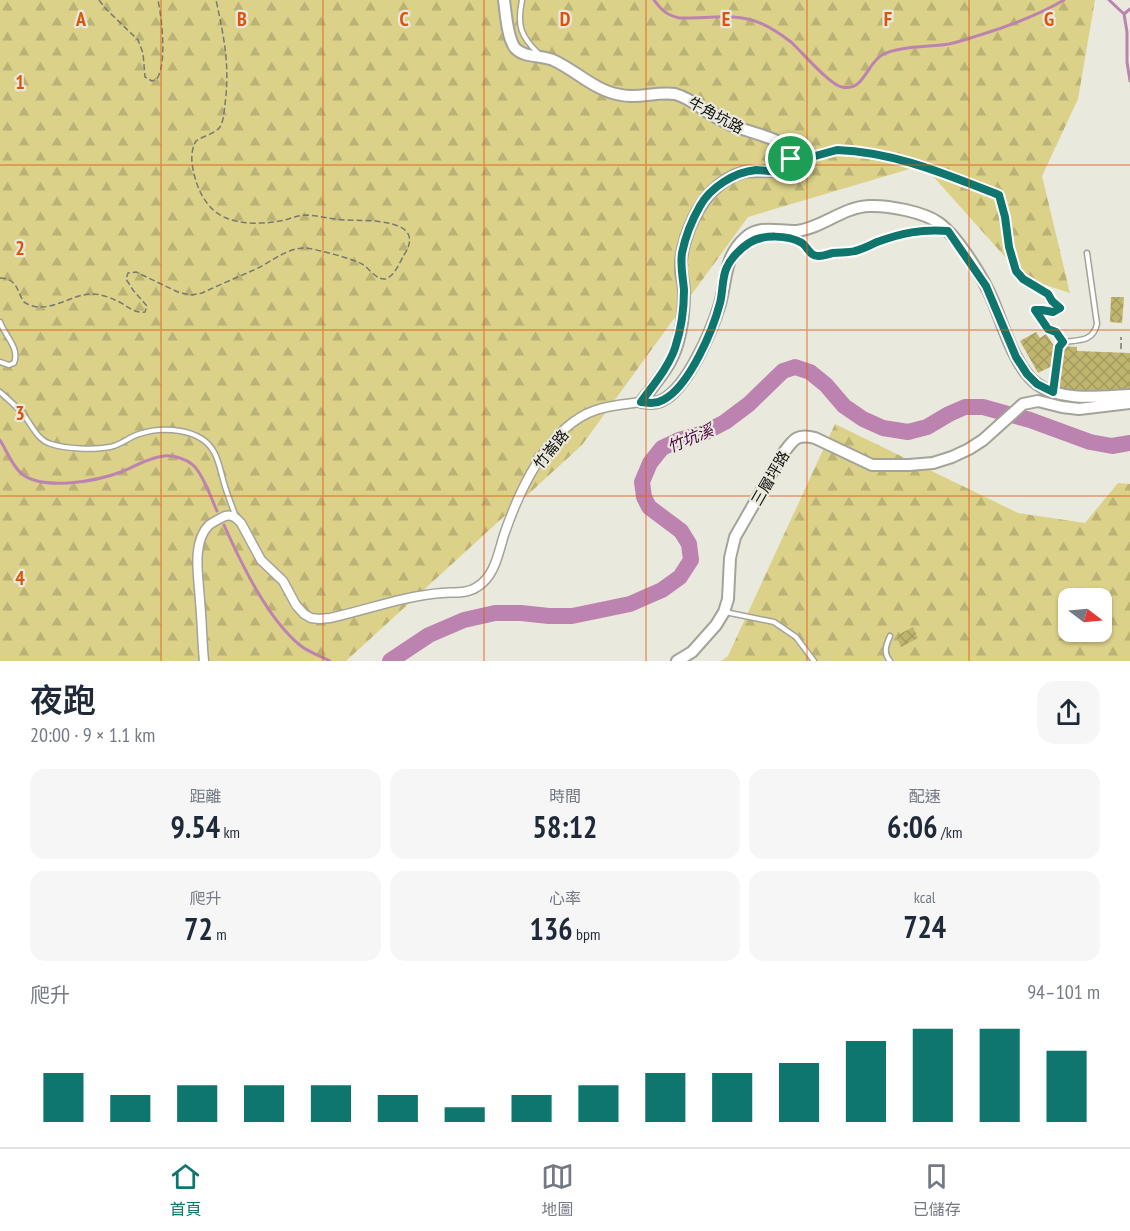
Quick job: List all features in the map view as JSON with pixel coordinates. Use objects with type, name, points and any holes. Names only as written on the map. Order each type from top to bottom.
[{"type":"street","name":"牛角坑路","points":[[504,0],[510,40],[516,50],[525,55],[541,56],[554,61],[605,91],[622,96],[637,97],[661,93],[675,94],[688,99],[732,126],[775,140],[786,147],[791,159]]},
{"type":"street","points":[[641,402],[670,362],[675,348],[683,308],[682,253],[700,206],[710,193],[727,180],[754,170],[783,170],[789,166],[791,159]]},
{"type":"street","name":"竹崙路","points":[[236,518],[261,560],[283,581],[296,605],[311,618],[345,615],[412,597],[476,588],[492,572],[508,525],[539,459],[561,432],[580,417],[595,410],[607,406],[641,402],[654,403],[664,400],[676,390],[699,356],[720,303],[728,262],[734,250],[746,237],[757,230],[796,231],[808,228],[858,207],[891,207],[919,214],[928,217],[948,231],[986,286],[1016,357],[1037,384],[1053,392],[1066,395],[1130,395]]},
{"type":"street","name":"三層坪路","points":[[677,661],[692,652],[716,625],[724,612],[728,599],[730,558],[735,537],[782,455],[798,437],[814,438],[872,465],[933,463],[969,449],[1023,404],[1038,401],[1069,409],[1079,409],[1130,403]]},
{"type":"street","points":[[204,661],[196,567],[199,549],[202,537],[209,526],[224,516],[230,515],[236,518]]},
{"type":"lane","points":[[522,0],[520,20],[522,34],[529,45],[541,56]]},
{"type":"lane","points":[[791,159],[804,159],[837,150],[890,156],[924,166],[999,195]]},
{"type":"lane","points":[[727,267],[745,246],[761,238],[793,240],[818,256],[854,251],[915,231],[948,231]]},
{"type":"lane","points":[[1053,392],[1059,347],[1063,342],[1089,338],[1095,332],[1097,324],[1087,253]]},
{"type":"lane","points":[[0,322],[15,349],[16,357],[14,363],[9,365],[0,362]]},
{"type":"lane","points":[[0,392],[25,416],[40,438],[48,444],[88,448],[111,447],[151,431],[171,430],[191,434],[205,441],[215,452],[236,518]]},
{"type":"lane","points":[[724,612],[774,622],[796,637],[814,661]]},
{"type":"lane","points":[[890,636],[886,651],[890,661]]},
{"type":"path","points":[[99,0],[138,40],[143,53],[146,77],[152,81],[157,79],[162,66],[162,34],[158,0]]},
{"type":"path","points":[[0,278],[13,282],[24,302],[36,307],[55,305],[90,294],[116,300],[135,312],[141,313],[146,312],[147,306],[126,279],[128,273],[131,272],[180,293],[192,295],[202,293],[258,268],[292,250],[306,248],[360,263],[378,278],[387,278],[393,273],[408,249],[410,238],[400,227],[391,223],[305,215],[270,222],[243,222],[228,219],[216,213],[206,203],[196,180],[191,152],[196,141],[216,131],[223,118],[226,93],[226,48],[216,0]]},
{"type":"path","points":[[999,195],[1016,271],[1023,279],[1048,294],[1059,306],[1060,308],[1053,312],[1035,310],[1048,329],[1056,332],[1063,342]]},
{"type":"path","points":[[1121,337],[1121,350]]},
{"type":"green space","points":[[0,0],[1095,0],[1078,99],[1042,176],[1070,293],[1024,278],[923,165],[748,217],[582,445],[346,661],[0,661]]},
{"type":"green space","points":[[835,424],[1018,513],[1085,523],[1118,483],[1130,484],[1130,661],[721,661],[728,656]]},
{"type":"building","points":[[1111,297],[1124,297],[1122,323],[1110,322]]},
{"type":"building","points":[[1036,332],[1040,338],[1046,334],[1056,349],[1054,365],[1038,373],[1020,341]]},
{"type":"building","points":[[1063,346],[1077,347],[1077,351],[1130,353],[1130,391],[1059,390]]},
{"type":"building","points":[[913,627],[918,638],[901,647],[896,636]]},
{"type":"waterway","points":[[654,0],[665,12],[679,18],[731,17],[764,25],[791,42],[816,68],[842,87],[855,85],[877,59],[888,52],[961,41],[1023,20],[1064,0]]},
{"type":"waterway","points":[[1109,0],[1124,14],[1130,81]]},
{"type":"waterway","points":[[1124,14],[1130,9]]},
{"type":"waterway","name":"竹坑溪","points":[[390,661],[429,635],[464,620],[495,613],[572,616],[630,604],[662,590],[680,577],[691,560],[689,544],[681,531],[649,507],[644,497],[642,482],[650,463],[662,448],[679,440],[704,433],[725,422],[749,404],[783,371],[795,367],[810,372],[826,385],[844,406],[863,419],[883,428],[908,432],[927,427],[965,407],[983,407],[1030,420],[1090,442],[1112,446],[1130,443]]},
{"type":"waterway","points":[[0,440],[18,471],[43,482],[85,481],[121,472],[158,457],[180,458],[198,470],[217,511]]},
{"type":"waterway","points":[[224,525],[247,573],[277,621],[301,646],[330,661]]},
{"type":"route","points":[[837,150],[890,156],[924,166],[999,195],[1016,271],[1026,282],[1048,294],[1060,308],[1053,312],[1035,310],[1048,329],[1056,332],[1063,342],[1059,347],[1053,392],[1037,384],[1016,357],[986,286],[963,250],[948,231],[928,230],[902,234],[854,251],[821,256],[814,256],[804,245],[793,240],[771,237],[752,241],[727,267],[720,303],[712,327],[699,356],[687,375],[676,390],[664,400],[654,403],[641,402],[670,362],[675,348],[683,308],[682,253],[700,206],[710,193],[727,180],[754,170],[783,170],[789,166],[791,159],[804,159],[837,150]]}]
